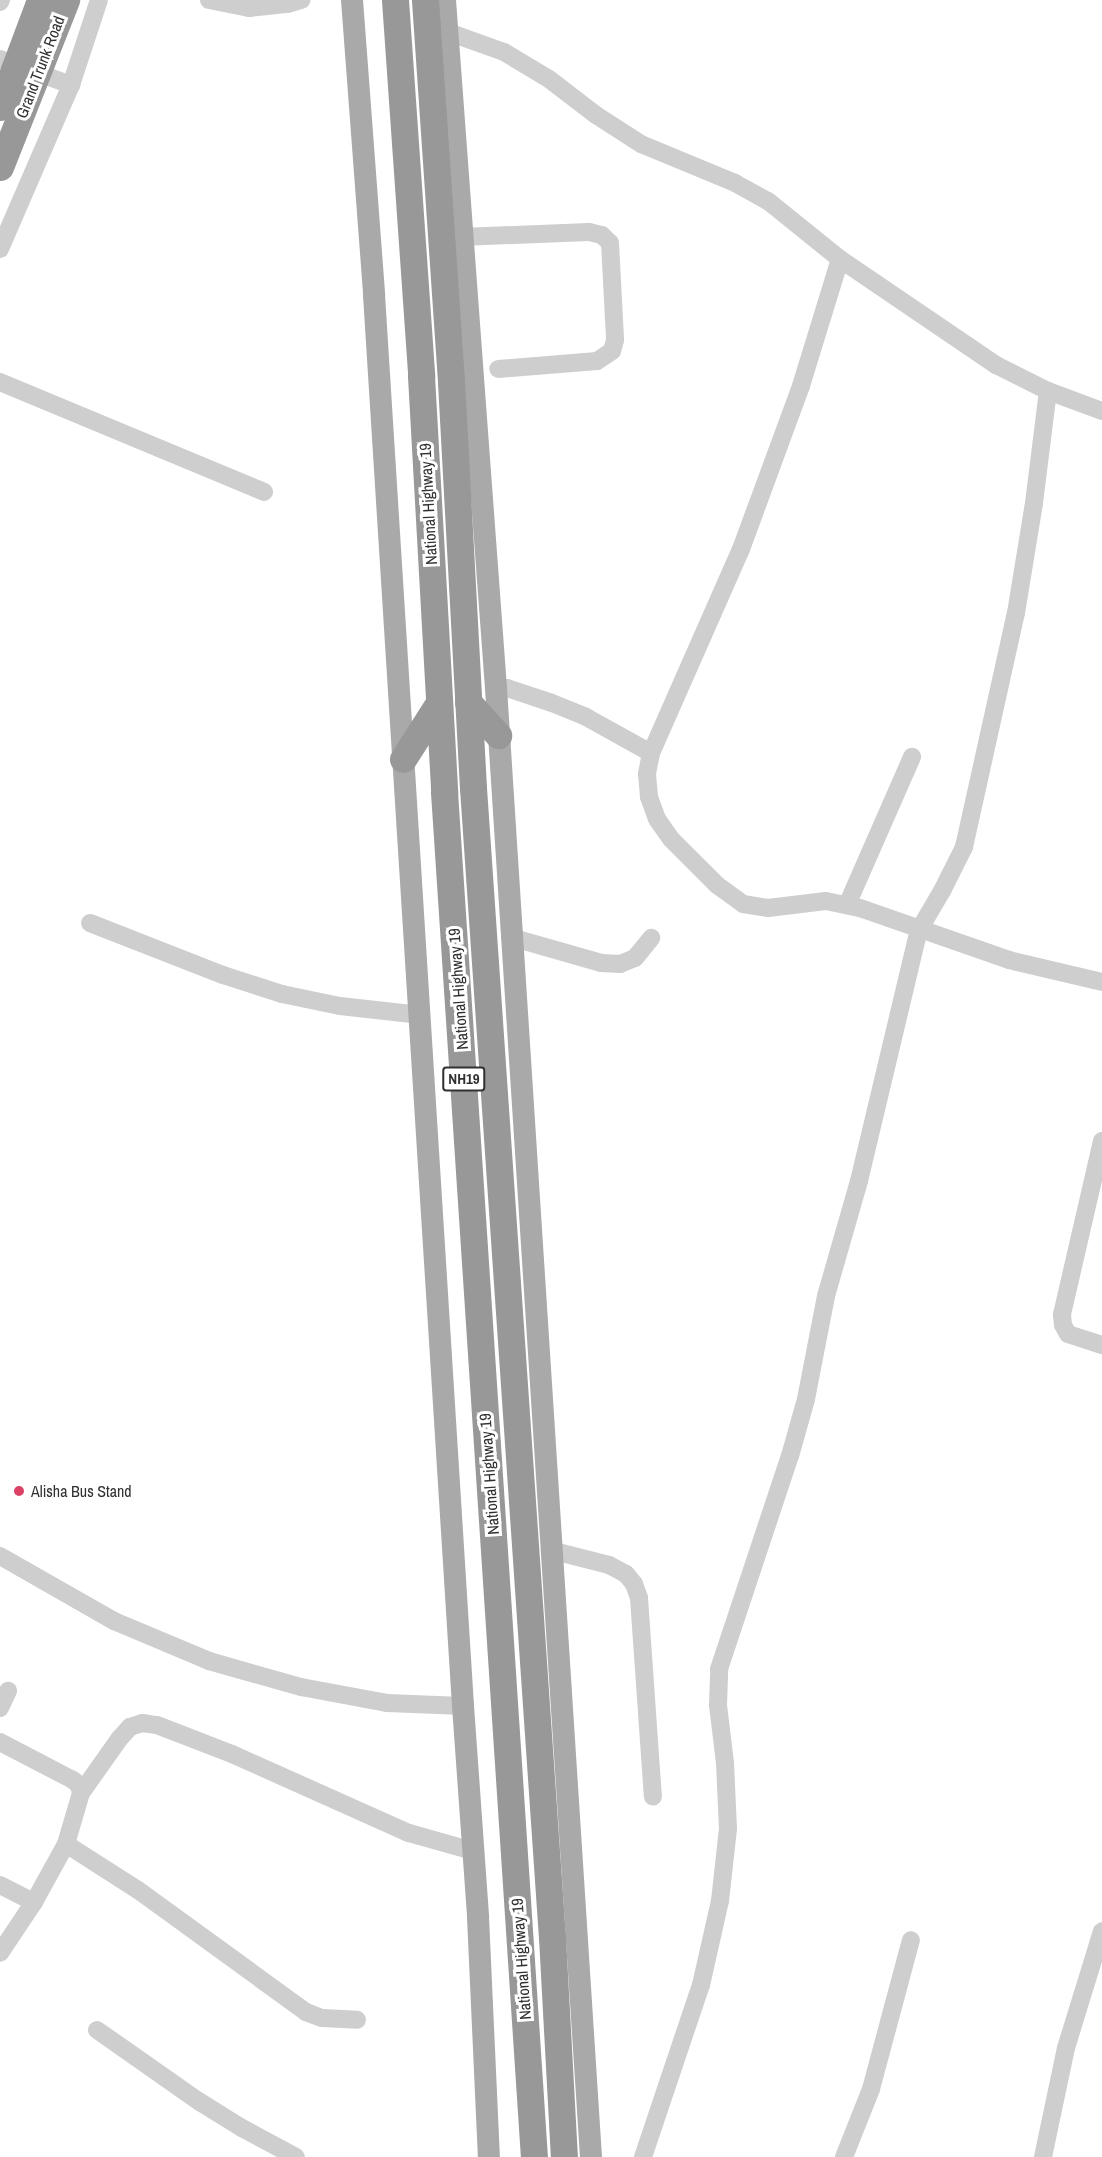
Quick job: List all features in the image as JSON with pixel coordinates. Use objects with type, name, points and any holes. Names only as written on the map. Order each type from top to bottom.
[{"type":"highway","name":"Grand Trunk Road","points":[[0,167],[19,66],[40,0]]},
{"type":"highway","name":"Grand Trunk Road","points":[[0,106],[19,66],[66,0]]},
{"type":"highway","name":"National Highway 19","points":[[395,0],[421,376],[438,704],[534,2157]]},
{"type":"highway","name":"NH19","points":[[426,0],[451,382],[468,702],[527,1611],[551,1926],[564,2157]]},
{"type":"highway","points":[[468,702],[498,735]]},
{"type":"highway","points":[[403,759],[438,704]]},
{"type":"main road","points":[[352,0],[374,295],[420,1015],[473,1851],[489,2157]]},
{"type":"main road","points":[[445,0],[496,688],[510,937],[591,2157]]},
{"type":"street","points":[[0,249],[71,85],[99,0]]},
{"type":"street","points":[[209,0],[249,8],[288,4],[301,0]]},
{"type":"street","points":[[448,32],[504,52],[549,79],[596,115],[641,144],[735,183],[768,201],[840,259],[996,365],[1048,391],[1102,411]]},
{"type":"street","points":[[19,66],[71,85]]},
{"type":"street","points":[[461,237],[589,232],[602,235],[610,243],[615,340],[612,351],[597,361],[498,369]]},
{"type":"street","points":[[840,259],[801,386],[745,539],[710,624],[651,753],[647,774],[650,797],[657,819],[671,839],[717,885],[743,904],[755,908],[826,901],[847,905],[1009,960],[1102,982]]},
{"type":"street","points":[[0,382],[264,492]]},
{"type":"street","points":[[643,2157],[701,1985],[720,1901],[728,1829],[725,1763],[718,1706],[719,1669],[796,1433],[826,1296],[859,1181],[919,930],[964,847],[1016,613],[1034,503],[1048,391]]},
{"type":"street","points":[[496,688],[507,688],[586,717],[651,753]]},
{"type":"street","points":[[847,905],[912,757]]},
{"type":"street","points":[[90,923],[223,975],[282,994],[340,1006],[420,1015]]},
{"type":"street","points":[[510,937],[601,963],[620,964],[635,958],[651,938]]},
{"type":"street","points":[[1102,1141],[1062,1314],[1063,1325],[1068,1334],[1102,1345]]},
{"type":"street","points":[[550,1550],[609,1565],[626,1574],[634,1584],[639,1598],[653,1797]]},
{"type":"street","points":[[0,1556],[114,1621],[209,1661],[301,1688],[387,1703],[463,1706]]},
{"type":"street","points":[[0,1708],[8,1691]]},
{"type":"street","points":[[0,1953],[34,1902],[66,1844],[81,1793],[120,1738],[130,1728],[142,1723],[157,1725],[232,1754],[409,1833],[473,1851]]},
{"type":"street","points":[[0,1743],[73,1780],[79,1785],[81,1793]]},
{"type":"street","points":[[66,1844],[138,1890],[306,2012],[322,2019],[357,2020]]},
{"type":"street","points":[[0,1885],[34,1902]]},
{"type":"street","points":[[1043,2157],[1066,2048],[1102,1931]]},
{"type":"street","points":[[844,2157],[871,2089],[911,1940]]},
{"type":"street","points":[[97,2030],[200,2102],[296,2157]]},
{"type":"place","name":"Alisha Bus Stand","points":[[19,1491]]}]
